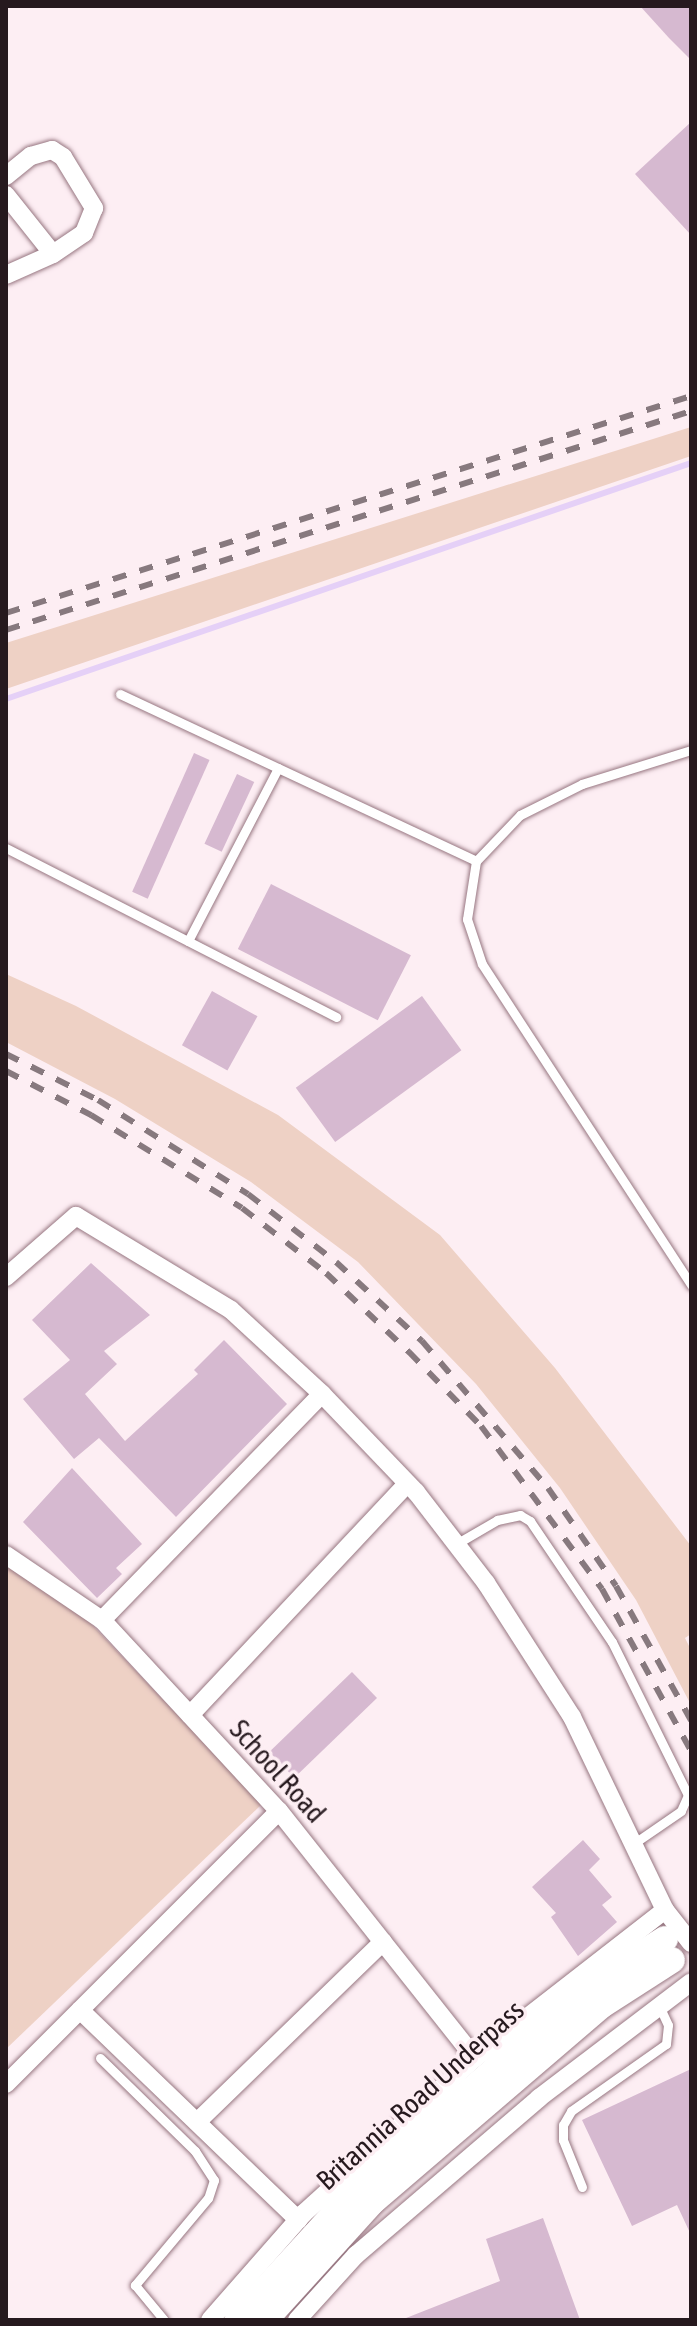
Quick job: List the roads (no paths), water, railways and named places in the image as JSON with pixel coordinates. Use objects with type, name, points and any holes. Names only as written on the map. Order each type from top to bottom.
[{"type":"main road","name":"Britannia Road Underpass","points":[[237,2320],[357,2189],[590,1987],[676,1947]]},
{"type":"main road","name":"Britannia Road Underpass","points":[[265,2320],[372,2202],[602,2005],[676,1947]]},
{"type":"street","points":[[6,176],[40,151],[63,157],[94,208],[92,221],[53,254],[6,275]]},
{"type":"street","points":[[6,195],[53,254]]},
{"type":"street","points":[[6,1277],[76,1216],[231,1310],[322,1394],[407,1484],[456,1544],[572,1717],[665,1910],[676,1947]]},
{"type":"street","points":[[102,1620],[322,1394]]},
{"type":"street","points":[[190,1715],[407,1484]]},
{"type":"street","name":"School Road","points":[[6,1555],[102,1620],[279,1811],[475,2058]]},
{"type":"street","points":[[6,2084],[279,1811]]},
{"type":"street","points":[[210,2320],[298,2220],[475,2058],[665,1910]]},
{"type":"street","points":[[197,2122],[383,1942]]},
{"type":"street","points":[[297,2320],[356,2255],[658,2004],[691,1982]]},
{"type":"street","points":[[80,2010],[298,2220]]},
{"type":"lane","points":[[120,694],[476,861]]},
{"type":"lane","points":[[691,750],[582,784],[520,815],[476,861],[467,919],[482,964],[691,1285]]},
{"type":"lane","points":[[188,941],[278,768]]},
{"type":"lane","points":[[6,848],[336,1017]]},
{"type":"lane","points":[[456,1544],[497,1520],[520,1515],[530,1521],[612,1642],[688,1795],[681,1811],[633,1844]]},
{"type":"lane","points":[[582,2187],[563,2140],[563,2125],[571,2111],[666,2044],[668,2025],[658,2004]]},
{"type":"lane","points":[[100,2058],[195,2151],[214,2180],[208,2198],[135,2285],[164,2320]]},
{"type":"waterway","points":[[6,699],[691,463]]},
{"type":"railway","points":[[6,613],[691,396]]},
{"type":"railway","points":[[6,630],[691,411]]},
{"type":"railway","points":[[6,1054],[98,1100],[248,1194],[336,1262],[422,1341],[548,1488],[616,1586],[691,1720]]},
{"type":"railway","points":[[6,1071],[91,1115],[242,1208],[326,1273],[409,1352],[481,1426],[602,1589],[691,1751]]}]
